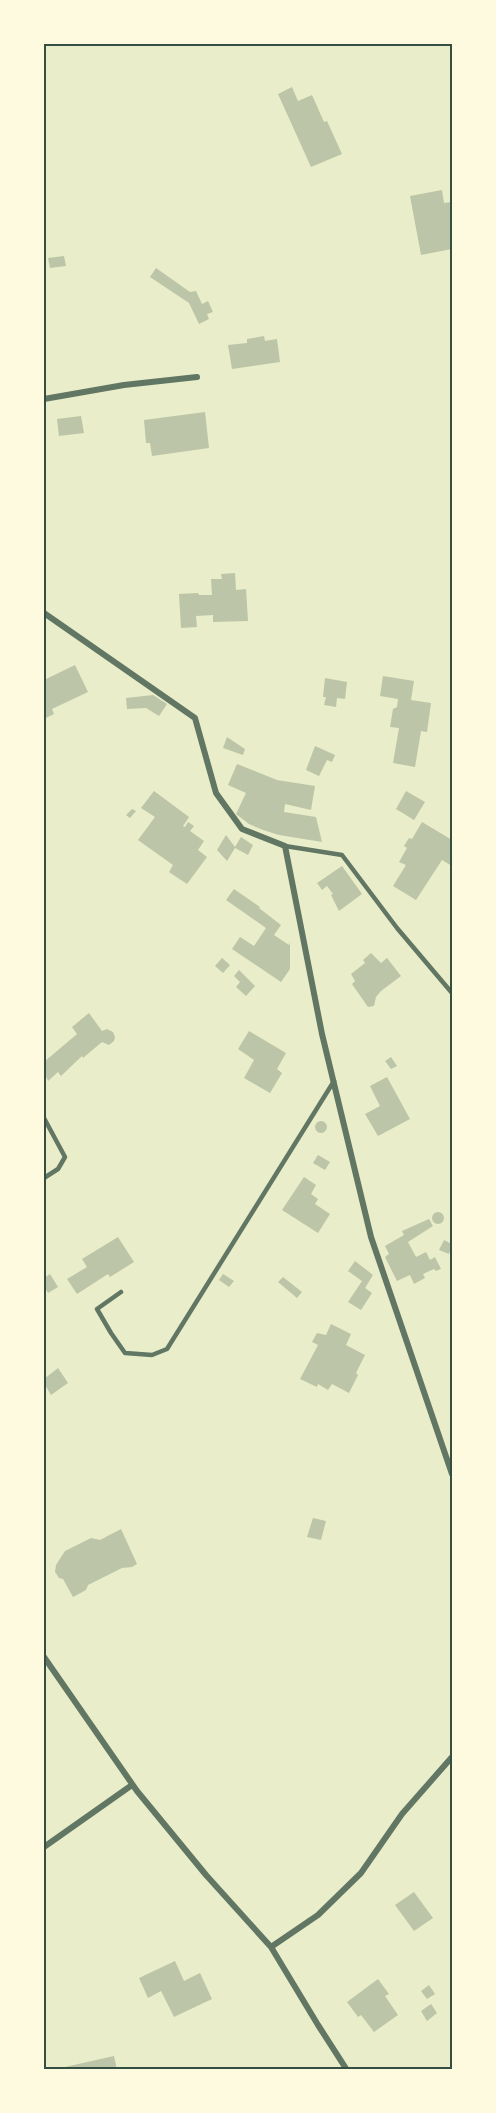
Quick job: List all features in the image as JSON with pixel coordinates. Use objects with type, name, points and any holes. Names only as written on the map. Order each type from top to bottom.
[{"type":"street","points":[[44,399],[124,385],[197,376]]},
{"type":"street","points":[[44,613],[195,718],[216,793],[242,830],[285,846],[322,1034],[371,1237],[453,1474]]},
{"type":"street","points":[[44,1657],[132,1785],[206,1875],[271,1947],[347,2070]]},
{"type":"street","points":[[271,1947],[318,1915],[361,1873],[402,1814],[453,1757]]},
{"type":"street","points":[[44,1847],[132,1785]]},
{"type":"lane","points":[[285,846],[342,855],[398,928],[453,993]]},
{"type":"lane","points":[[122,1292],[97,1309],[111,1334],[126,1353],[152,1355],[167,1349],[334,1081]]},
{"type":"lane","points":[[44,1118],[64,1157],[58,1169],[44,1178]]},
{"type":"building","points":[[292,87],[298,101],[312,95],[342,154],[311,167],[278,94]]},
{"type":"building","points":[[442,190],[444,203],[452,202],[452,249],[421,255],[410,196]]},
{"type":"building","points":[[64,256],[66,266],[50,268],[48,258]]},
{"type":"building","points":[[156,268],[190,292],[196,291],[202,304],[208,301],[213,312],[207,314],[209,319],[199,324],[189,303],[150,277]]},
{"type":"building","points":[[264,336],[265,341],[277,339],[280,362],[232,369],[228,345],[247,343],[247,339]]},
{"type":"building","points":[[205,412],[209,448],[152,456],[150,443],[146,443],[144,420]]},
{"type":"building","points":[[81,416],[84,433],[59,436],[57,419]]},
{"type":"building","points":[[235,573],[236,590],[246,589],[248,621],[213,622],[213,615],[196,616],[197,627],[181,628],[179,594],[212,595],[211,579],[222,579],[221,574]]},
{"type":"building","points":[[75,665],[88,692],[52,709],[54,714],[44,719],[44,680]]},
{"type":"building","points":[[383,676],[414,681],[411,700],[431,703],[427,732],[421,731],[415,767],[393,763],[399,728],[390,727],[393,709],[397,707],[398,699],[380,696]]},
{"type":"building","points":[[325,678],[347,682],[345,699],[337,698],[336,707],[324,705]]},
{"type":"building","points":[[153,695],[167,704],[159,716],[146,708],[127,709],[126,698]]},
{"type":"building","points":[[227,737],[245,749],[243,755],[223,748]]},
{"type":"building","points":[[315,746],[335,755],[332,762],[327,760],[319,776],[306,770]]},
{"type":"building","points":[[237,764],[277,780],[315,786],[311,810],[285,804],[284,812],[316,817],[322,842],[263,830],[249,824],[236,814],[246,793],[228,785]]},
{"type":"building","points":[[154,791],[189,817],[183,826],[185,827],[188,822],[194,826],[190,831],[204,841],[198,850],[207,857],[187,884],[169,872],[173,865],[138,840],[155,817],[141,808]]},
{"type":"building","points":[[406,791],[425,802],[414,820],[396,809]]},
{"type":"building","points":[[132,809],[136,811],[130,818],[126,815]]},
{"type":"building","points":[[422,822],[452,840],[452,866],[442,860],[416,900],[393,886],[406,865],[399,862],[407,848],[404,846],[409,838],[412,839]]},
{"type":"building","points":[[226,835],[235,847],[241,837],[253,845],[248,855],[235,848],[227,861],[217,850]]},
{"type":"building","points":[[342,866],[362,894],[339,911],[331,895],[333,894],[327,886],[322,890],[317,883]]},
{"type":"building","points":[[234,889],[281,925],[274,935],[289,945],[290,942],[290,969],[281,982],[232,949],[240,937],[254,946],[266,928],[226,900]]},
{"type":"building","points":[[371,953],[381,963],[387,958],[401,976],[381,991],[376,997],[374,1006],[368,1007],[352,984],[355,981],[351,974],[365,963],[363,960]]},
{"type":"building","points":[[222,958],[230,965],[223,973],[215,966]]},
{"type":"building","points":[[239,970],[255,986],[246,996],[236,987],[240,982],[234,976]]},
{"type":"building","points":[[89,1013],[102,1031],[107,1029],[113,1032],[114,1041],[109,1045],[102,1042],[83,1058],[82,1056],[61,1076],[58,1072],[48,1081],[44,1072],[44,1062],[77,1034],[72,1027]]},
{"type":"building","points":[[249,1031],[286,1053],[277,1069],[282,1073],[270,1093],[244,1078],[254,1060],[238,1049]]},
{"type":"building","points":[[391,1057],[397,1066],[391,1069],[385,1061]]},
{"type":"building","points":[[387,1077],[410,1119],[378,1136],[365,1114],[380,1106],[370,1086]]},
{"type":"building","points":[[323,1121],[327,1127],[323,1133],[319,1133],[315,1125]]},
{"type":"building","points":[[318,1155],[330,1162],[325,1170],[313,1163]]},
{"type":"building","points":[[304,1177],[316,1185],[311,1194],[318,1199],[315,1204],[330,1214],[318,1233],[282,1210]]},
{"type":"building","points":[[440,1212],[444,1218],[440,1224],[436,1224],[432,1216]]},
{"type":"building","points":[[429,1219],[433,1226],[408,1242],[416,1257],[426,1252],[430,1260],[435,1257],[441,1269],[436,1271],[434,1269],[423,1274],[425,1278],[414,1284],[410,1275],[397,1281],[385,1257],[389,1254],[385,1246],[404,1235],[402,1231]]},
{"type":"building","points":[[118,1237],[134,1262],[110,1277],[108,1274],[77,1294],[67,1279],[87,1267],[82,1259]]},
{"type":"building","points":[[444,1240],[452,1244],[449,1254],[439,1250]]},
{"type":"building","points":[[355,1261],[373,1275],[365,1288],[372,1293],[361,1310],[348,1302],[362,1281],[348,1271]]},
{"type":"building","points":[[50,1274],[58,1287],[48,1293],[44,1286],[44,1278]]},
{"type":"building","points":[[223,1274],[234,1281],[229,1287],[219,1280]]},
{"type":"building","points":[[283,1277],[302,1292],[297,1298],[278,1282]]},
{"type":"building","points":[[331,1324],[351,1334],[346,1345],[365,1355],[349,1393],[332,1384],[328,1390],[318,1384],[317,1387],[300,1379],[318,1345],[312,1342],[317,1333],[326,1335]]},
{"type":"building","points":[[58,1368],[68,1383],[51,1395],[44,1379]]},
{"type":"building","points":[[313,1518],[326,1521],[321,1540],[307,1537]]},
{"type":"building","points":[[121,1529],[137,1564],[122,1568],[88,1585],[86,1590],[73,1597],[63,1579],[59,1578],[55,1572],[56,1565],[65,1551],[91,1538],[100,1540]]},
{"type":"building","points":[[414,1892],[433,1918],[414,1931],[395,1905]]},
{"type":"building","points":[[175,1961],[184,1981],[200,1973],[212,1999],[174,2017],[161,1991],[148,1998],[139,1978]]},
{"type":"building","points":[[378,1979],[389,1994],[385,1996],[398,2015],[374,2032],[361,2015],[358,2017],[347,2002]]},
{"type":"building","points":[[429,1985],[435,1994],[427,1999],[421,1991]]},
{"type":"building","points":[[431,2004],[437,2013],[427,2021],[421,2011]]},
{"type":"building","points":[[114,2056],[117,2070],[56,2070],[56,2069]]}]
